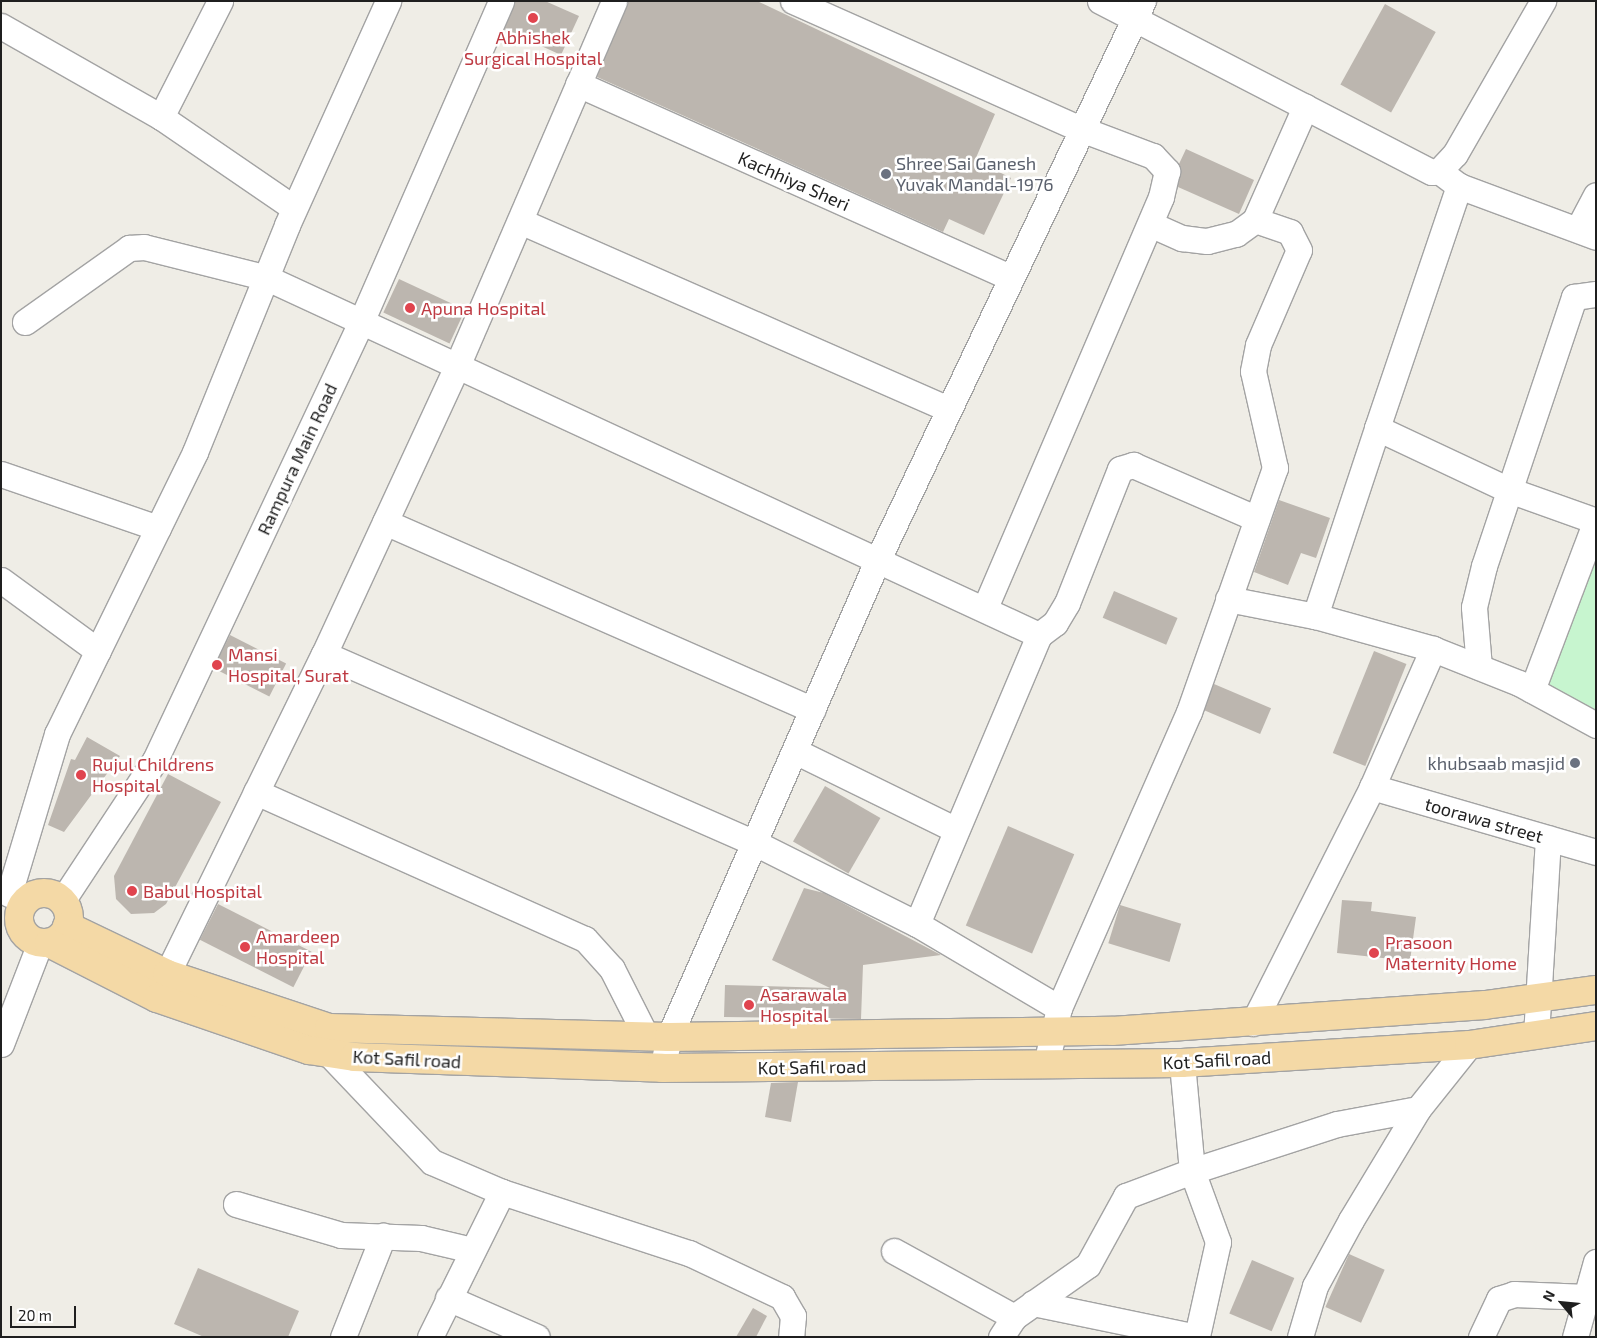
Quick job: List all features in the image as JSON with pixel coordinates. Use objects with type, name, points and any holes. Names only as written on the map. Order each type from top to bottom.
[{"type":"main road","points":[[47,893],[55,928],[25,935],[11,905],[47,893]]},
{"type":"main road","name":"Kot Safil road","points":[[55,928],[167,974],[329,1028],[657,1037],[1057,1020],[1253,1023],[1539,999],[1596,990]]},
{"type":"main road","name":"Kot Safil road","points":[[55,928],[157,998],[329,1054],[662,1068],[1182,1063],[1469,1045],[1596,1026]]},
{"type":"street","points":[[161,117],[220,1]]},
{"type":"street","points":[[11,905],[57,734],[195,452],[294,208],[388,1]]},
{"type":"street","name":"Rampura Main Road","points":[[1,1044],[55,928],[155,760],[361,322],[501,1]]},
{"type":"street","points":[[167,974],[324,654],[457,366],[614,1]]},
{"type":"street","points":[[793,1],[1081,129],[1153,156],[1167,171],[1150,224],[985,608]]},
{"type":"street","points":[[1100,1],[1138,10],[1305,107],[1418,168],[1439,171],[1459,186],[1587,232],[1596,195]]},
{"type":"street","points":[[1439,171],[1455,154],[1542,1]]},
{"type":"street","points":[[657,1037],[755,843],[878,559],[1009,277],[1138,10]]},
{"type":"street","points":[[1,26],[161,117],[294,208]]},
{"type":"street","name":"Kachhiya Sheri","points":[[578,84],[1009,277]]},
{"type":"street","points":[[1150,224],[1182,238],[1207,241],[1236,234],[1255,220],[1305,107]]},
{"type":"street","points":[[1315,616],[1459,186]]},
{"type":"street","points":[[520,220],[949,409]]},
{"type":"street","points":[[1046,1064],[1057,1020],[1189,712],[1275,468],[1253,371],[1258,345],[1298,250],[1290,232],[1255,220]]},
{"type":"street","points":[[24,322],[129,248],[144,246],[267,278],[985,608],[1039,635]]},
{"type":"street","points":[[1479,667],[1474,607],[1509,490],[1574,297],[1596,294]]},
{"type":"street","points":[[1377,428],[1509,490],[1596,521],[1532,690]]},
{"type":"street","points":[[916,924],[1039,635],[1055,623],[1067,602],[1120,469],[1133,465],[1257,519]]},
{"type":"street","points":[[1,474],[158,528]]},
{"type":"street","points":[[385,522],[813,710]]},
{"type":"street","points":[[1,580],[98,651]]},
{"type":"street","points":[[1228,599],[1315,616],[1433,649],[1532,690],[1596,725]]},
{"type":"street","points":[[1253,1023],[1372,787],[1433,649]]},
{"type":"street","points":[[324,654],[755,843],[916,924],[1057,1020]]},
{"type":"street","points":[[795,751],[956,830]]},
{"type":"street","name":"toorawa street","points":[[1372,787],[1596,852]]},
{"type":"street","points":[[256,792],[585,939],[612,969],[657,1037],[662,1068]]},
{"type":"street","points":[[1536,1035],[1548,838]]},
{"type":"street","points":[[1300,1337],[1315,1286],[1418,1109],[1469,1045]]},
{"type":"street","points":[[329,1054],[419,1152],[452,1172],[502,1192],[689,1253],[782,1297],[790,1306],[791,1337]]},
{"type":"street","points":[[894,1251],[1016,1319],[1197,1337],[1218,1242],[1192,1171],[1182,1063]]},
{"type":"street","points":[[1016,1319],[1088,1265],[1126,1196],[1192,1171],[1337,1124],[1418,1109]]},
{"type":"street","points":[[430,1337],[502,1192]]},
{"type":"street","points":[[236,1204],[341,1235],[421,1238],[472,1250]]},
{"type":"street","points":[[343,1337],[383,1236]]},
{"type":"street","points":[[1575,1337],[1589,1304],[1596,1262]]},
{"type":"street","points":[[1481,1337],[1499,1299],[1514,1294],[1589,1304]]},
{"type":"street","points":[[448,1298],[537,1337]]},
{"type":"green space","points":[[1596,562],[1596,719],[1541,688]]},
{"type":"building","points":[[515,1],[545,1],[579,16],[561,55],[504,29]]},
{"type":"building","name":"Shree Sai Ganesh Yuvak Mandal-1976","points":[[628,1],[757,1],[995,114],[975,160],[1011,178],[984,235],[949,219],[943,232],[597,77]]},
{"type":"building","points":[[1385,4],[1436,32],[1391,113],[1340,84]]},
{"type":"building","points":[[1186,149],[1254,180],[1239,214],[1178,187],[1179,164]]},
{"type":"building","points":[[399,279],[465,310],[450,343],[383,313]]},
{"type":"building","points":[[1279,500],[1330,518],[1316,558],[1301,553],[1288,585],[1254,572]]},
{"type":"building","points":[[1114,591],[1178,618],[1166,645],[1103,618]]},
{"type":"building","points":[[230,635],[286,664],[269,697],[213,668]]},
{"type":"building","points":[[1374,651],[1406,664],[1365,766],[1333,753]]},
{"type":"building","points":[[1214,684],[1271,708],[1260,734],[1203,710]]},
{"type":"building","points":[[87,737],[120,756],[64,832],[48,825],[71,759],[75,760]]},
{"type":"building","points":[[168,774],[221,802],[166,904],[154,913],[131,914],[116,899],[114,876]]},
{"type":"building","points":[[825,786],[880,818],[848,873],[793,841]]},
{"type":"building","points":[[1008,826],[1074,854],[1032,954],[966,925]]},
{"type":"building","points":[[804,888],[824,893],[941,955],[863,965],[861,1019],[724,1017],[725,985],[830,988],[772,960]]},
{"type":"building","points":[[1342,900],[1372,902],[1371,911],[1416,917],[1410,961],[1337,953]]},
{"type":"building","points":[[218,904],[312,952],[293,987],[200,940]]},
{"type":"building","points":[[1120,905],[1181,924],[1170,962],[1108,943]]},
{"type":"building","points":[[798,1082],[791,1122],[765,1117],[771,1083]]},
{"type":"building","points":[[1349,1254],[1385,1270],[1361,1323],[1325,1307]]},
{"type":"building","points":[[1252,1260],[1294,1278],[1272,1331],[1229,1313]]},
{"type":"building","points":[[198,1268],[299,1311],[288,1337],[204,1337],[174,1324]]},
{"type":"building","points":[[753,1308],[767,1316],[756,1337],[736,1337]]},
{"type":"place","name":"Abhishek Surgical Hospital","points":[[533,18]]},
{"type":"place","name":"Shree Sai Ganesh Yuvak Mandal-1976","points":[[886,174]]},
{"type":"place","name":"Apuna Hospital","points":[[410,308]]},
{"type":"place","name":"Mansi Hospital, Surat","points":[[217,665]]},
{"type":"place","name":"khubsaab masjid","points":[[1575,763]]},
{"type":"place","name":"Rujul Childrens Hospital","points":[[81,775]]},
{"type":"place","name":"Babul Hospital","points":[[132,891]]},
{"type":"place","name":"Amardeep Hospital","points":[[245,947]]},
{"type":"place","name":"Prasoon Maternity Home","points":[[1374,953]]},
{"type":"place","name":"Asarawala Hospital","points":[[749,1005]]}]
